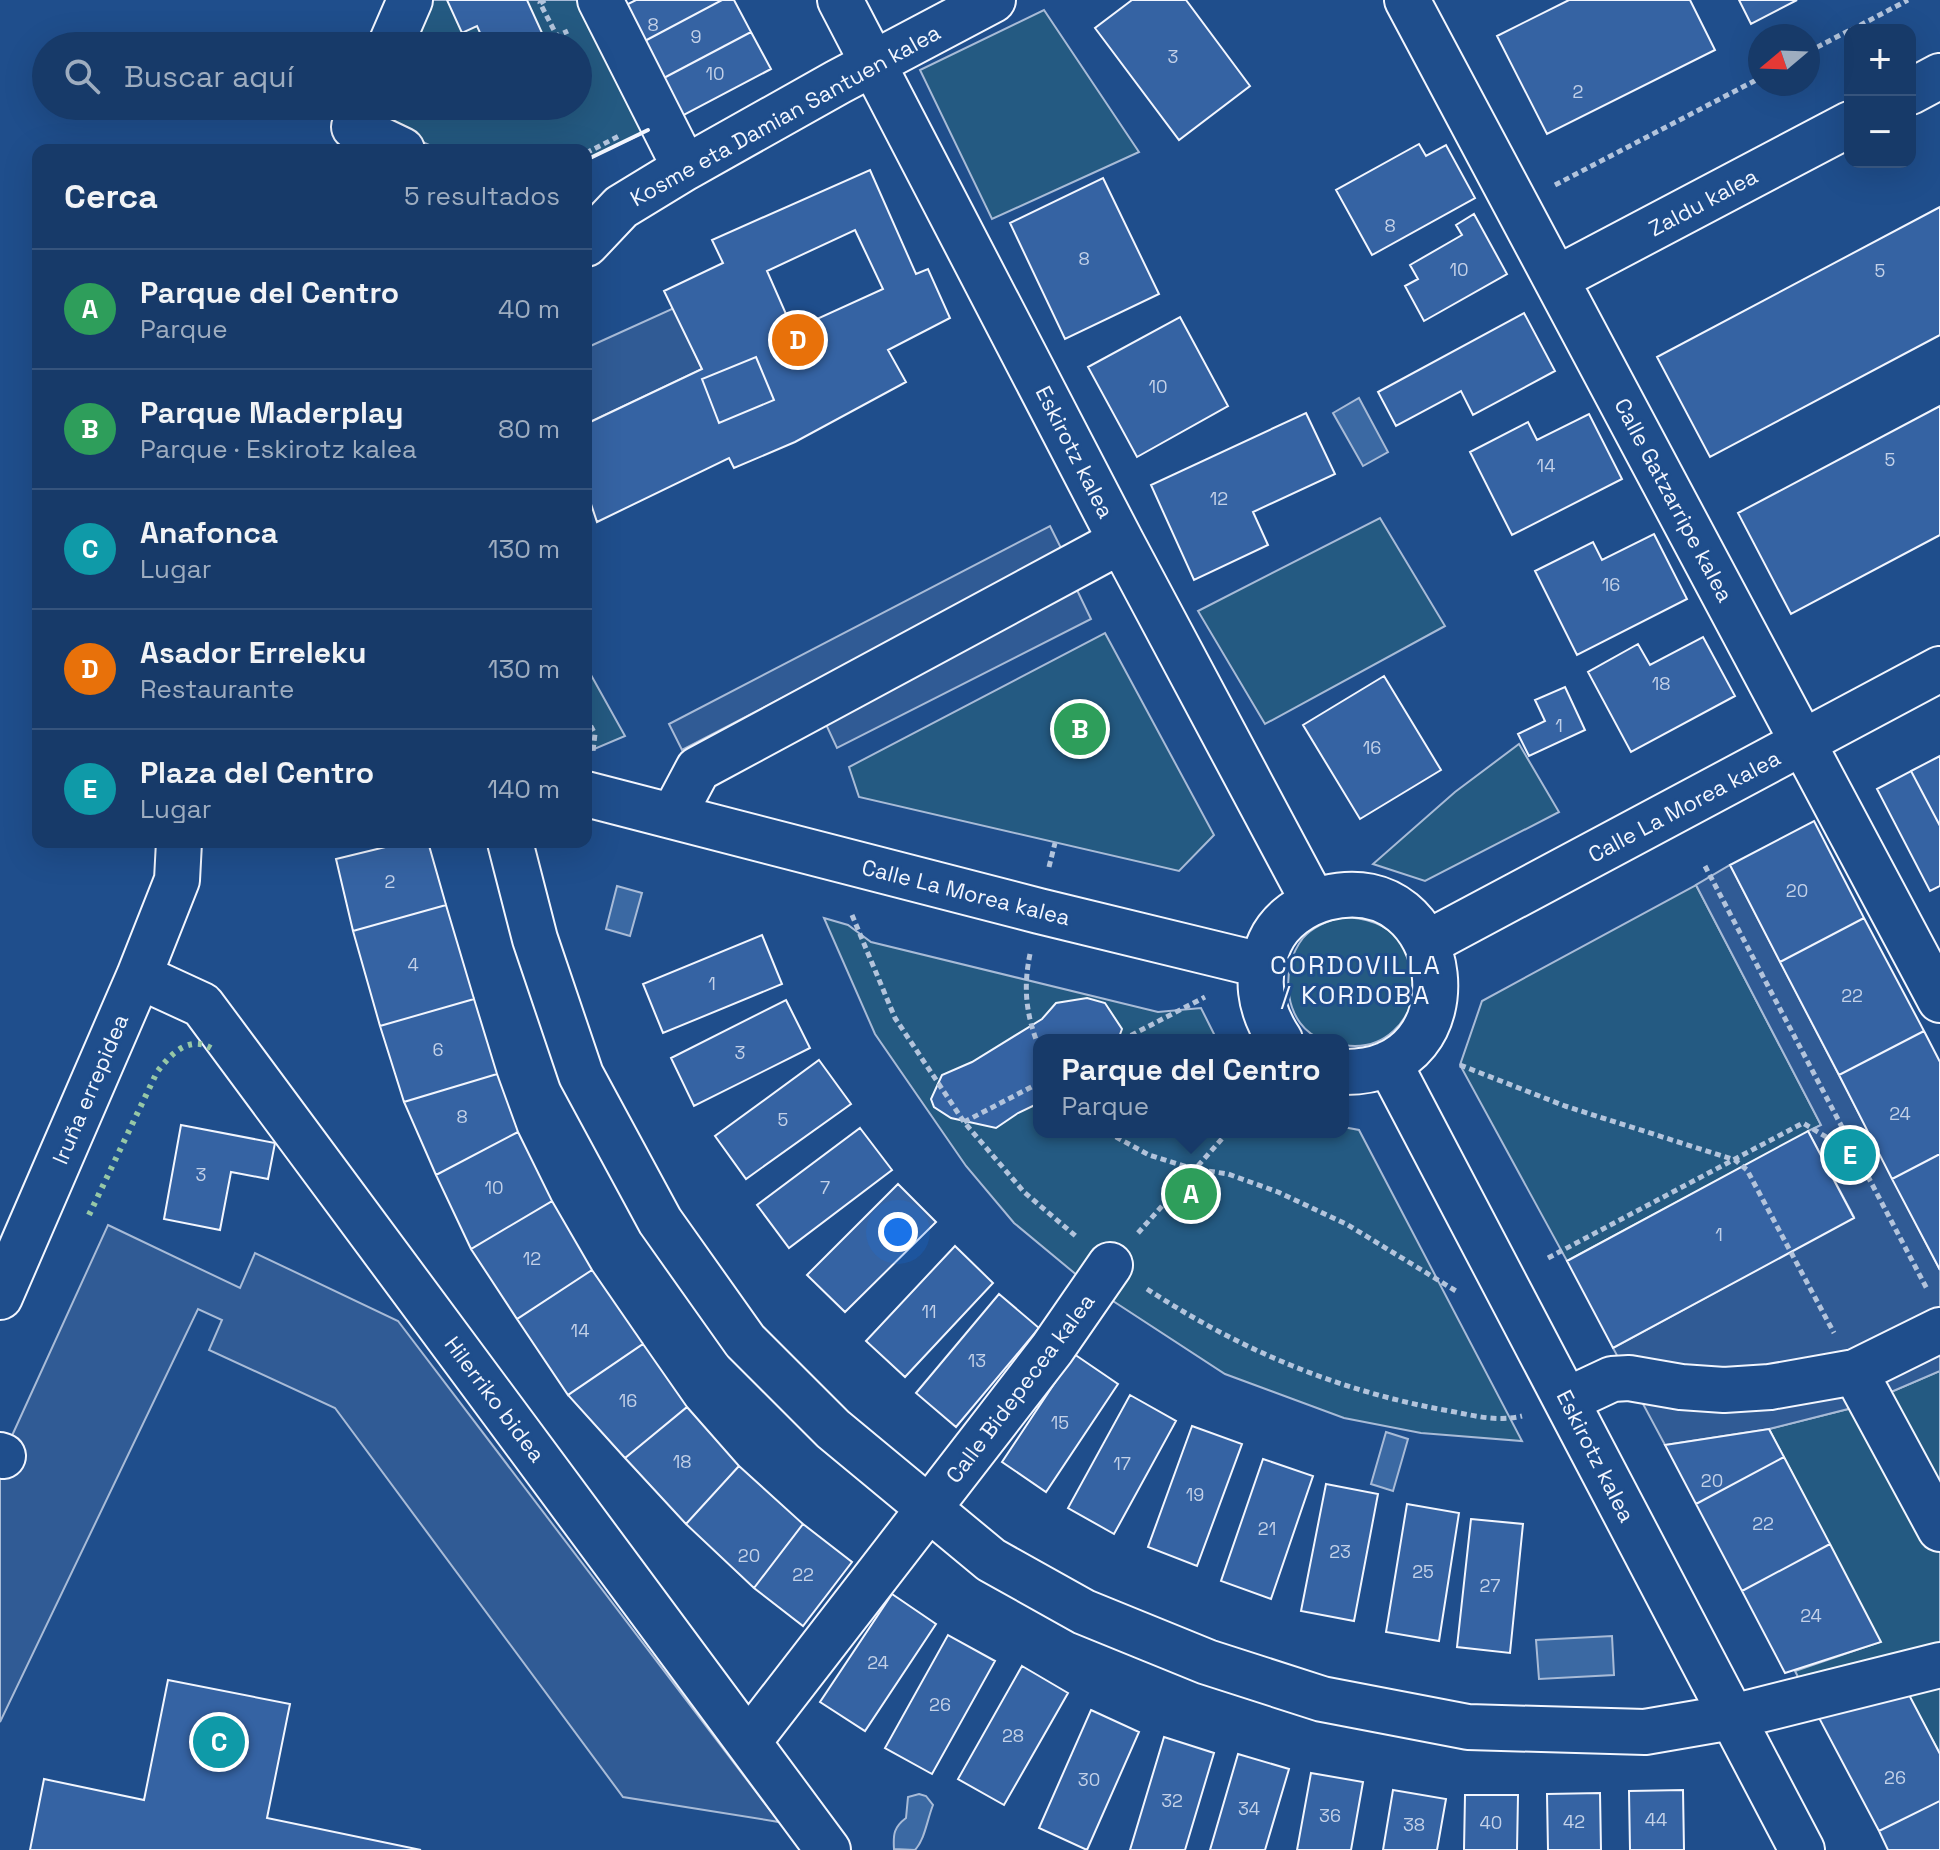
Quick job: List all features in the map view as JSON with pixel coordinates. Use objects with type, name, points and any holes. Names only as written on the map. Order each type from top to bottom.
[{"type":"street","points":[[396,32],[410,0]]},
{"type":"street","points":[[600,0],[685,168]]},
{"type":"street","name":"Eskirotz kalea","points":[[840,0],[1121,541],[1313,901]]},
{"type":"street","name":"Kosme eta Damian Santuen kalea","points":[[592,236],[621,207],[685,168],[993,0]]},
{"type":"street","name":"Calle Gatzarripe kalea","points":[[1407,0],[1940,1000]]},
{"type":"street","points":[[1916,89],[1940,76]]},
{"type":"street","points":[[357,120],[354,127],[389,144]]},
{"type":"street","name":"Zaldu kalea","points":[[1556,279],[1844,127]]},
{"type":"street","points":[[673,816],[698,769],[1121,541]]},
{"type":"street","name":"Calle La Morea kalea","points":[[1427,943],[1940,669]]},
{"type":"street","name":"Calle La Morea kalea","points":[[592,776],[673,816],[1261,965]]},
{"type":"street","name":"Iruña errepidea","points":[[0,1297],[139,976],[178,861],[200,848]]},
{"type":"street","points":[[512,848],[535,939],[581,1075],[660,1221],[745,1341],[833,1429],[991,1560],[1084,1612],[1207,1662],[1322,1699],[1468,1727],[1645,1732],[1732,1717],[1940,1665]]},
{"type":"street","points":[[1276,1034],[1267,1021],[1260,994],[1261,965],[1271,939],[1289,917],[1313,901],[1338,895],[1365,896],[1391,905],[1411,921],[1427,943],[1436,969],[1436,997],[1428,1024],[1411,1046],[1389,1063],[1362,1072],[1349,1072]]},
{"type":"street","name":"Hilerriko bidea","points":[[139,976],[202,1005],[828,1850]]},
{"type":"street","name":"Eskirotz kalea","points":[[1389,1063],[1802,1850]]},
{"type":"street","name":"Calle Bidepecea kalea","points":[[749,1741],[1052,1349],[1110,1265]]},
{"type":"street","points":[[1567,1400],[1612,1379],[1629,1378],[1681,1387],[1724,1390],[1770,1387],[1855,1372],[1936,1316]]},
{"type":"street","points":[[1855,1372],[1940,1529]]},
{"type":"path","points":[[1862,24],[1908,0]]},
{"type":"path","points":[[1820,46],[1844,33]]},
{"type":"path","points":[[1516,205],[1748,84]]},
{"type":"path","points":[[592,728],[595,734],[592,754]]},
{"type":"path","points":[[1705,866],[1936,1316]]},
{"type":"path","points":[[1134,1034],[1213,993]]},
{"type":"path","points":[[1460,1065],[1565,1106],[1735,1160],[1747,1170],[1855,1372]]},
{"type":"path","points":[[964,1122],[1033,1086]]},
{"type":"path","points":[[1548,1258],[1803,1123],[1828,1138],[1843,1131]]},
{"type":"path","points":[[1118,1138],[1149,1155],[1194,1169],[1240,1178],[1278,1192],[1348,1225],[1460,1294]]},
{"type":"path","points":[[1110,1265],[1222,1138]]},
{"type":"shaded area","points":[[401,0],[585,0],[650,130],[592,157],[592,144],[427,144],[376,120],[592,120],[592,32],[388,32]]},
{"type":"shaded area","points":[[1044,10],[1139,152],[992,219],[920,70]]},
{"type":"shaded area","points":[[674,308],[702,369],[592,421],[592,345]]},
{"type":"shaded area","points":[[1359,398],[1388,452],[1363,466],[1333,413]]},
{"type":"shaded area","points":[[1380,518],[1445,626],[1265,724],[1198,611]]},
{"type":"shaded area","points":[[1050,526],[1063,552],[682,750],[669,724]]},
{"type":"shaded area","points":[[1077,590],[1091,619],[837,748],[823,718]]},
{"type":"shaded area","points":[[1105,633],[1214,835],[1179,871],[859,797],[849,767]]},
{"type":"shaded area","points":[[592,677],[625,736],[592,750]]},
{"type":"shaded area","points":[[1519,744],[1559,812],[1425,881],[1373,864],[1455,792]]},
{"type":"shaded area","points":[[1730,865],[1940,1270],[1940,1371],[1856,1407],[1769,1429],[1665,1445],[1613,1348],[1854,1217],[1808,1131],[1821,1125],[1696,885]]},
{"type":"shaded area","points":[[1696,885],[1821,1125],[1567,1261],[1460,1065],[1482,1001]]},
{"type":"shaded area","points":[[617,886],[642,893],[630,936],[606,929]]},
{"type":"shaded area","points":[[1341,917],[1376,923],[1399,939],[1412,962],[1414,987],[1408,1011],[1393,1031],[1372,1044],[1349,1045],[1349,1034],[1312,1034],[1300,1023],[1293,1010],[1288,980],[1295,950],[1307,934]]},
{"type":"shaded area","points":[[824,918],[848,925],[871,942],[1158,1012],[1201,1008],[1214,1034],[1033,1034],[1033,1138],[1349,1138],[1349,1128],[1359,1130],[1522,1441],[1421,1433],[1344,1418],[1225,1374],[1090,1286],[1014,1223],[966,1166],[875,1034]]},
{"type":"shaded area","points":[[108,1225],[240,1288],[255,1253],[398,1321],[779,1822],[623,1797],[335,1408],[209,1350],[222,1320],[198,1309],[0,1722],[0,1462]]},
{"type":"shaded area","points":[[1940,1371],[1940,1754],[1906,1691],[1818,1716],[1795,1671],[1880,1642],[1769,1429],[1856,1407]]},
{"type":"shaded area","points":[[1386,1432],[1408,1439],[1393,1491],[1371,1484]]},
{"type":"shaded area","points":[[1612,1636],[1614,1675],[1539,1679],[1536,1640]]},
{"type":"shaded area","points":[[926,1796],[933,1805],[921,1840],[915,1850],[894,1849],[895,1831],[906,1818],[908,1797]]},
{"type":"building","points":[[447,0],[527,0],[542,32],[480,32],[477,26],[462,32]]},
{"type":"building","points":[[636,0],[722,0],[641,43],[622,7]]},
{"type":"building","points":[[722,0],[734,0],[751,32],[660,80],[641,43]]},
{"type":"building","points":[[1132,0],[1186,0],[1250,86],[1179,140],[1095,28]]},
{"type":"building","points":[[1569,0],[1690,0],[1715,50],[1547,134],[1497,36]]},
{"type":"building","points":[[1739,0],[1797,0],[1751,24]]},
{"type":"building","points":[[751,32],[771,69],[680,117],[660,80]]},
{"type":"building","points":[[1419,144],[1426,156],[1446,145],[1475,198],[1372,255],[1336,190]]},
{"type":"building","points":[[870,170],[916,274],[928,269],[950,318],[888,350],[906,382],[795,442],[734,468],[729,458],[597,522],[592,507],[592,421],[702,369],[664,291],[723,263],[712,240]],"holes":[[[855,230],[883,289],[793,330],[767,271]],[[756,357],[774,400],[719,423],[702,379]]]},
{"type":"building","points":[[1103,178],[1159,294],[1065,339],[1010,223]]},
{"type":"building","points":[[1940,207],[1940,335],[1710,457],[1657,357]]},
{"type":"building","points":[[1474,214],[1507,274],[1424,321],[1405,286],[1418,279],[1410,265],[1462,235],[1456,225]]},
{"type":"building","points":[[1524,313],[1555,371],[1473,415],[1461,391],[1396,426],[1378,392]]},
{"type":"building","points":[[1180,317],[1228,406],[1137,457],[1088,367]]},
{"type":"building","points":[[756,357],[774,400],[719,423],[702,379]]},
{"type":"building","points":[[1940,406],[1940,535],[1791,614],[1738,513]]},
{"type":"building","points":[[1306,413],[1335,474],[1253,512],[1268,545],[1194,580],[1151,485]]},
{"type":"building","points":[[1589,414],[1622,479],[1512,535],[1470,452],[1528,422],[1537,440]]},
{"type":"building","points":[[1654,534],[1687,599],[1577,655],[1535,571],[1593,542],[1602,560]]},
{"type":"building","points":[[1703,637],[1735,696],[1631,752],[1588,672],[1638,644],[1650,665]]},
{"type":"building","points":[[1384,676],[1441,770],[1360,819],[1303,725]]},
{"type":"building","points":[[1565,687],[1585,730],[1529,756],[1518,734],[1545,721],[1535,700]]},
{"type":"building","points":[[1940,756],[1940,826],[1911,771]]},
{"type":"building","points":[[1911,771],[1940,826],[1940,886],[1930,891],[1877,789]]},
{"type":"building","points":[[1814,821],[1864,918],[1780,962],[1730,865]]},
{"type":"building","points":[[381,848],[430,848],[446,905],[353,931],[336,859]]},
{"type":"building","points":[[446,905],[474,999],[380,1026],[353,931]]},
{"type":"building","points":[[1864,918],[1924,1031],[1839,1075],[1780,962]]},
{"type":"building","points":[[762,935],[782,984],[663,1033],[643,984]]},
{"type":"building","points":[[1087,998],[1105,1003],[1122,1029],[1120,1034],[1033,1034],[1033,1106],[996,1128],[951,1118],[934,1107],[931,1099],[942,1075],[972,1062],[1042,1019],[1056,1003]]},
{"type":"building","points":[[474,999],[497,1074],[404,1102],[380,1026]]},
{"type":"building","points":[[786,1000],[810,1048],[694,1106],[671,1058]]},
{"type":"building","points":[[1924,1031],[1940,1062],[1940,1154],[1892,1179],[1839,1075]]},
{"type":"building","points":[[819,1060],[851,1104],[746,1179],[715,1136]]},
{"type":"building","points":[[497,1074],[518,1132],[436,1175],[404,1102]]},
{"type":"building","points":[[181,1125],[275,1143],[268,1179],[231,1172],[220,1230],[164,1219]]},
{"type":"building","points":[[860,1128],[892,1170],[789,1248],[757,1205]]},
{"type":"building","points":[[1808,1131],[1854,1218],[1613,1348],[1567,1261]]},
{"type":"building","points":[[518,1132],[552,1201],[471,1249],[436,1175]]},
{"type":"building","points":[[1940,1154],[1940,1270],[1892,1179]]},
{"type":"building","points":[[898,1184],[936,1222],[845,1312],[807,1275]]},
{"type":"building","points":[[552,1201],[592,1270],[517,1319],[471,1249]]},
{"type":"building","points":[[955,1246],[993,1283],[905,1377],[866,1341]]},
{"type":"building","points":[[592,1270],[643,1344],[568,1395],[517,1319]]},
{"type":"building","points":[[999,1294],[1039,1328],[956,1427],[916,1393]]},
{"type":"building","points":[[643,1344],[687,1407],[625,1458],[568,1395]]},
{"type":"building","points":[[1074,1354],[1118,1384],[1046,1492],[1002,1462]]},
{"type":"building","points":[[1130,1395],[1176,1421],[1114,1534],[1068,1508]]},
{"type":"building","points":[[687,1407],[739,1466],[686,1524],[625,1458]]},
{"type":"building","points":[[1192,1426],[1242,1444],[1197,1566],[1148,1547]]},
{"type":"building","points":[[1769,1429],[1784,1457],[1696,1504],[1665,1445]]},
{"type":"building","points":[[1784,1457],[1830,1544],[1742,1591],[1696,1504]]},
{"type":"building","points":[[1263,1459],[1313,1476],[1271,1599],[1221,1581]]},
{"type":"building","points":[[739,1466],[803,1524],[754,1588],[686,1524]]},
{"type":"building","points":[[1326,1484],[1378,1494],[1354,1621],[1301,1611]]},
{"type":"building","points":[[1407,1504],[1459,1513],[1439,1641],[1386,1632]]},
{"type":"building","points":[[1471,1519],[1523,1524],[1510,1653],[1457,1647]]},
{"type":"building","points":[[803,1524],[852,1562],[803,1626],[754,1588]]},
{"type":"building","points":[[1830,1544],[1881,1642],[1785,1673],[1742,1591]]},
{"type":"building","points":[[892,1594],[936,1624],[865,1731],[820,1702]]},
{"type":"building","points":[[948,1635],[995,1661],[932,1774],[885,1748]]},
{"type":"building","points":[[1022,1666],[1068,1693],[1004,1805],[958,1779]]},
{"type":"building","points":[[168,1680],[290,1704],[267,1818],[421,1850],[30,1850],[44,1779],[144,1800]]},
{"type":"building","points":[[1907,1691],[1940,1754],[1940,1801],[1879,1831],[1818,1716]]},
{"type":"building","points":[[1091,1710],[1139,1732],[1087,1850],[1039,1828]]},
{"type":"building","points":[[1164,1737],[1214,1753],[1185,1850],[1130,1850]]},
{"type":"building","points":[[1238,1754],[1289,1769],[1265,1850],[1210,1850]]},
{"type":"building","points":[[1311,1773],[1363,1782],[1351,1850],[1297,1850]]},
{"type":"building","points":[[1393,1790],[1446,1799],[1437,1850],[1383,1850]]},
{"type":"building","points":[[1683,1790],[1684,1850],[1630,1850],[1629,1791]]},
{"type":"building","points":[[1600,1793],[1601,1850],[1548,1850],[1547,1794]]},
{"type":"building","points":[[1465,1795],[1518,1795],[1517,1850],[1464,1850]]},
{"type":"building","points":[[1940,1801],[1940,1850],[1888,1850],[1879,1831]]},
{"type":"hedge","points":[[89,1215],[157,1072],[187,1045],[211,1048]]},
{"type":"wall","points":[[592,157],[648,130]]},
{"type":"place","name":"Asador Erreleku","points":[[798,340]]},
{"type":"place","name":"Parque Maderplay","points":[[1080,729]]},
{"type":"place","name":"Plaza del Centro","points":[[1850,1155]]},
{"type":"place","name":"Parque del Centro","points":[[1191,1194]]},
{"type":"place","name":"Anafonca","points":[[219,1742]]},
{"type":"district","name":"CORDOVILLA / KORDOBA","points":[[1356,980]]}]
